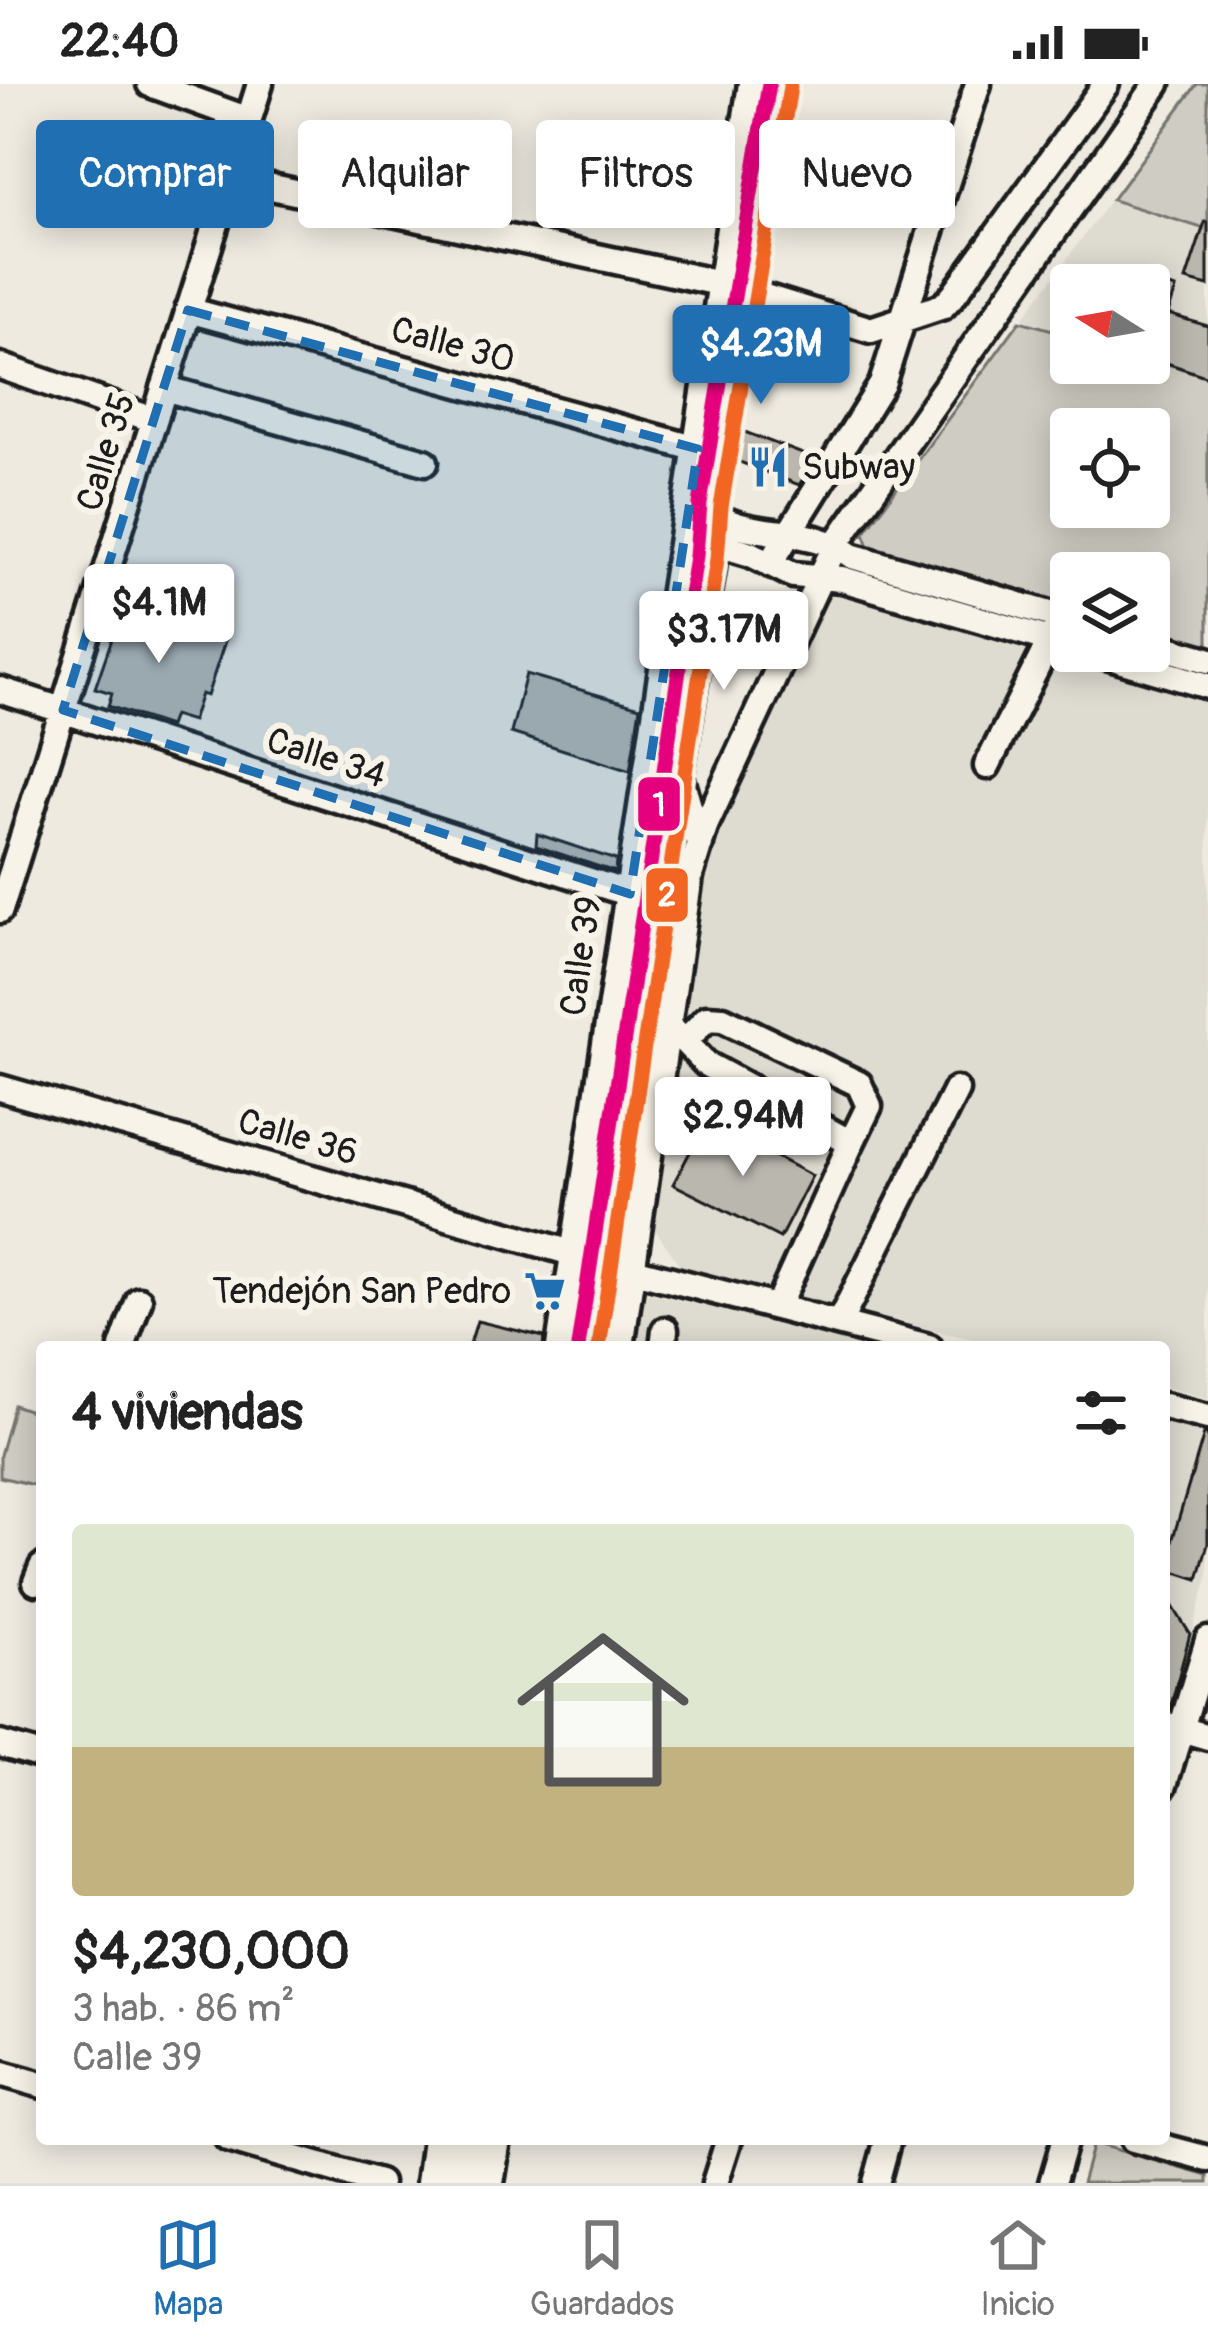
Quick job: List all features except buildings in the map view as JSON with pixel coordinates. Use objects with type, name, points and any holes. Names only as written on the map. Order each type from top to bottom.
[{"type":"main road","name":"Calle 39","points":[[565,1341],[603,1261],[630,894],[695,550],[702,504],[698,449],[737,288],[754,84]]},
{"type":"main road","points":[[432,2183],[438,2145]]},
{"type":"street","points":[[150,84],[248,120]]},
{"type":"street","name":"Calle 35","points":[[248,120],[260,84]]},
{"type":"street","points":[[737,288],[769,84]]},
{"type":"street","name":"Calle 39","points":[[702,504],[737,288],[783,84]]},
{"type":"street","points":[[770,565],[882,384],[978,84]]},
{"type":"street","points":[[274,188],[737,288],[872,330],[943,306],[1106,84]]},
{"type":"street","points":[[580,1341],[676,1032],[690,876],[836,544],[1157,84]]},
{"type":"street","name":"Calle 35","points":[[0,910],[214,228]]},
{"type":"street","name":"Calle 30","points":[[188,310],[698,449]]},
{"type":"street","points":[[0,366],[154,420]]},
{"type":"street","points":[[164,388],[425,462]]},
{"type":"street","points":[[702,504],[754,530],[791,532],[836,544],[852,556],[1050,626]]},
{"type":"street","points":[[695,550],[751,554],[793,575],[842,579],[1050,628]]},
{"type":"street","points":[[595,1341],[664,755],[695,550]]},
{"type":"street","points":[[695,550],[680,776],[700,845]]},
{"type":"street","points":[[1170,649],[1208,660]]},
{"type":"street","points":[[987,766],[1050,656]]},
{"type":"street","points":[[1160,672],[1208,686]]},
{"type":"street","name":"Calle 34","points":[[0,690],[630,894]]},
{"type":"street","points":[[676,1032],[707,1018],[723,1019],[860,1084],[869,1106],[777,1306]]},
{"type":"street","points":[[676,1032],[706,1064],[851,1142]]},
{"type":"street","name":"Calle 36","points":[[0,1088],[603,1261]]},
{"type":"street","points":[[839,1324],[956,1090]]},
{"type":"street","points":[[603,1261],[906,1341]]},
{"type":"street","points":[[603,1261],[620,1341]]},
{"type":"street","points":[[124,1341],[139,1300]]},
{"type":"street","points":[[1170,1408],[1208,1417]]},
{"type":"street","points":[[1208,1640],[1172,1727],[1208,1737]]},
{"type":"street","points":[[0,1744],[36,1754]]},
{"type":"street","points":[[0,2073],[36,2083]]},
{"type":"street","points":[[248,2145],[379,2183]]},
{"type":"street","points":[[448,2183],[453,2145]]},
{"type":"street","points":[[468,2183],[474,2145]]},
{"type":"street","points":[[491,2183],[497,2145]]},
{"type":"street","points":[[715,2183],[727,2145]]},
{"type":"street","points":[[876,2183],[886,2145]]},
{"type":"street","points":[[1052,2183],[1063,2145]]},
{"type":"street","points":[[1156,2145],[1208,2159]]},
{"type":"highlighted area","points":[[188,310],[698,449],[630,894],[63,710]]},
{"type":"shaded area","points":[[1196,84],[1208,84],[1208,377],[1170,364],[1170,264],[1063,264]]},
{"type":"shaded area","points":[[1197,84],[1208,84],[1208,230],[1112,200]]},
{"type":"shaded area","points":[[1050,282],[1050,329],[1021,321]]},
{"type":"shaded area","points":[[1020,321],[1050,329],[1050,384],[1170,384],[1170,365],[1208,377],[1208,648],[1170,636],[1170,552],[1050,552],[1050,601],[869,546],[864,533]]},
{"type":"shaded area","points":[[837,595],[1050,657],[1050,672],[1102,672],[1208,703],[1208,1398],[1170,1388],[1170,1341],[979,1341],[681,1267],[654,1228],[709,857],[743,763],[821,599]]},
{"type":"shaded area","points":[[649,1293],[844,1341],[635,1341],[641,1299]]},
{"type":"shaded area","points":[[14,1405],[36,1413],[36,1486],[0,1477],[0,1455]]},
{"type":"shaded area","points":[[1170,1422],[1208,1432],[1208,1577],[1179,1679],[1170,1677]]},
{"type":"shaded area","points":[[1092,2145],[1208,2176],[1208,2183],[1082,2183]]},
{"type":"transit line","name":"1","points":[[579,1341],[700,504],[769,84]]},
{"type":"transit line","name":"2","points":[[600,1341],[721,507],[790,87]]},
{"type":"place","name":"Subway","points":[[768,467]]},
{"type":"place","name":"Tendejón San Pedro","points":[[545,1291]]}]
